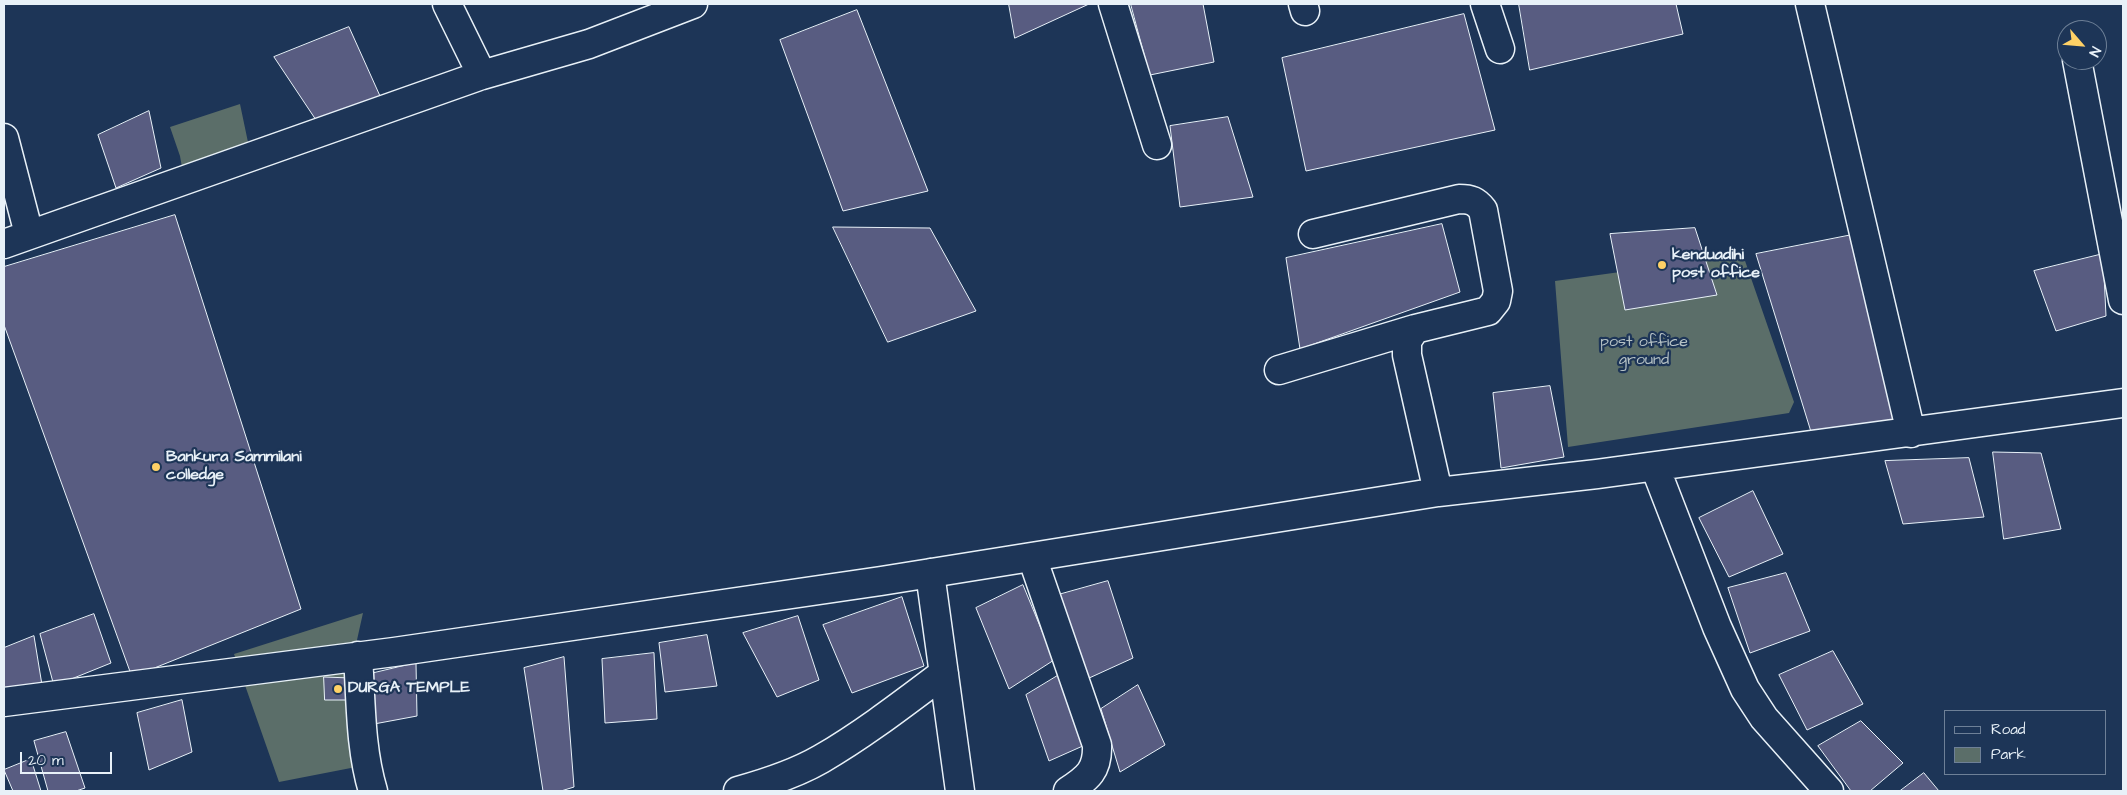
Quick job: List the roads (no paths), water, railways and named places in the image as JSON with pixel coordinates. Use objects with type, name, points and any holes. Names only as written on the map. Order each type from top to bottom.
[{"type":"street","points":[[447,4],[482,75]]},
{"type":"street","points":[[4,138],[16,239],[482,75],[589,44],[693,4]]},
{"type":"street","points":[[1113,4],[1157,145]]},
{"type":"street","points":[[1485,4],[1500,49]]},
{"type":"street","points":[[1810,4],[1911,433]]},
{"type":"street","points":[[2079,70],[2123,300]]},
{"type":"street","points":[[1279,370],[1415,329],[1482,313],[1488,311],[1496,301],[1498,291],[1491,246],[1482,210],[1477,202],[1470,199],[1460,199],[1313,234]]},
{"type":"street","points":[[1415,329],[1407,341],[1407,355],[1438,492]]},
{"type":"street","points":[[4,702],[358,656],[930,573],[1438,492],[1655,467],[2123,403]]},
{"type":"street","points":[[1655,467],[1717,627],[1745,689],[1764,718],[1829,791]]},
{"type":"street","points":[[1032,557],[1097,746],[1097,760],[1092,772],[1082,782],[1068,791]]},
{"type":"street","points":[[930,573],[960,791]]},
{"type":"street","points":[[358,656],[363,747],[373,791]]},
{"type":"street","points":[[738,791],[777,780],[820,760],[868,729],[944,673]]},
{"type":"place","name":"kenduadihi post office","points":[[1662,265]]},
{"type":"place","name":"Bankura Sammilani colledge","points":[[156,467]]},
{"type":"place","name":"DURGA TEMPLE","points":[[338,689]]},
{"type":"park label","name":"post office ground","points":[[1644,352]]}]
